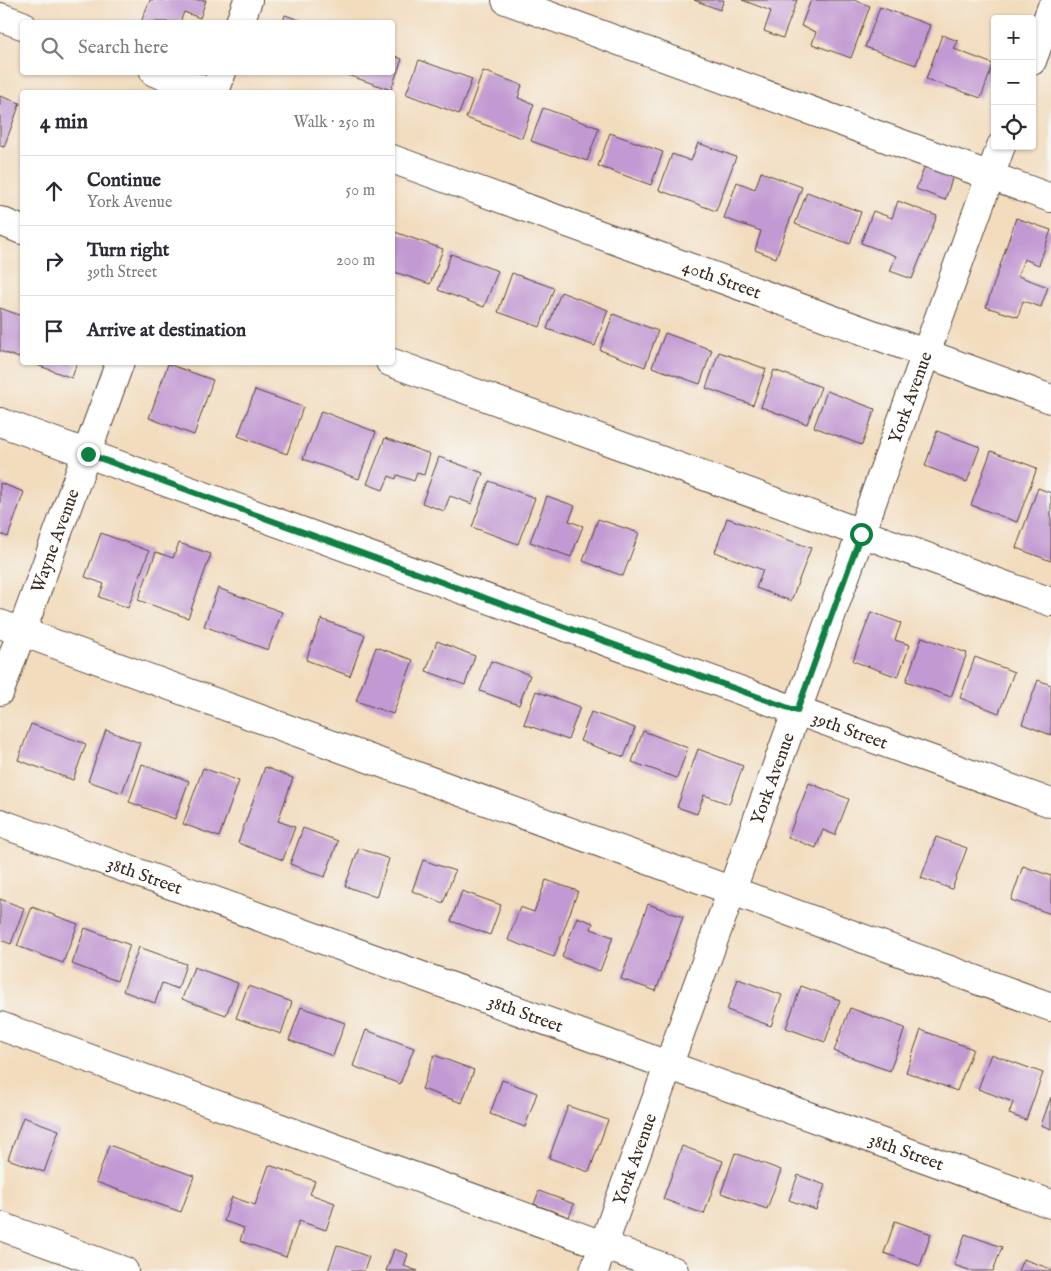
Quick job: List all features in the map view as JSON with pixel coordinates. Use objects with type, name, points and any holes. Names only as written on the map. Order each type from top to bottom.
[{"type":"street","points":[[241,20],[248,0]]},
{"type":"street","points":[[506,0],[1051,198]]},
{"type":"street","points":[[1032,60],[1051,9]]},
{"type":"street","points":[[0,17],[20,24]]},
{"type":"street","points":[[162,75],[204,90]]},
{"type":"street","points":[[216,90],[221,75]]},
{"type":"street","name":"York Avenue","points":[[594,1271],[1000,150]]},
{"type":"street","name":"40th Street","points":[[395,160],[1051,399]]},
{"type":"street","points":[[0,221],[20,229]]},
{"type":"street","points":[[395,364],[1051,602]]},
{"type":"street","name":"Wayne Avenue","points":[[0,691],[11,628],[88,454],[119,365]]},
{"type":"street","name":"39th Street","points":[[0,422],[1051,803]]},
{"type":"street","points":[[11,628],[1051,1007]]},
{"type":"street","name":"38th Street","points":[[0,823],[1051,1204]]},
{"type":"street","points":[[0,1026],[674,1271]]},
{"type":"street","points":[[0,1226],[124,1271]]},
{"type":"building","points":[[150,0],[206,0],[200,18],[184,12],[181,20],[142,20]]},
{"type":"building","points":[[694,0],[724,0],[720,10]]},
{"type":"building","points":[[742,0],[797,0],[783,38],[764,31],[771,11]]},
{"type":"building","points":[[811,0],[854,0],[870,6],[851,58],[812,44],[816,32],[801,26]]},
{"type":"building","points":[[880,7],[930,25],[916,65],[865,47]]},
{"type":"building","points":[[285,15],[299,20],[284,20]]},
{"type":"building","points":[[942,35],[958,41],[954,49],[991,63],[991,70],[981,98],[926,79]]},
{"type":"building","points":[[395,56],[402,59],[391,90],[348,75],[395,75]]},
{"type":"building","points":[[419,60],[472,79],[459,114],[406,94]]},
{"type":"building","points":[[483,71],[522,85],[518,98],[534,104],[522,138],[466,118]]},
{"type":"building","points":[[0,96],[20,103],[4,147],[0,146]]},
{"type":"building","points":[[543,108],[599,128],[587,161],[531,141]]},
{"type":"building","points":[[610,133],[663,152],[651,185],[598,166]]},
{"type":"building","points":[[698,143],[736,157],[716,211],[659,190],[672,154],[691,161]]},
{"type":"building","points":[[925,166],[953,176],[945,200],[916,189]]},
{"type":"building","points":[[761,172],[802,187],[776,258],[755,250],[761,231],[724,218],[737,182],[755,189]]},
{"type":"building","points":[[807,192],[861,212],[850,244],[795,224]]},
{"type":"building","points":[[898,201],[937,216],[912,279],[890,271],[896,256],[861,243],[873,211],[892,218]]},
{"type":"building","points":[[1016,218],[1051,230],[1039,265],[1024,259],[1018,276],[1048,287],[1041,307],[1023,301],[1018,317],[986,307]]},
{"type":"building","points":[[395,232],[443,249],[430,284],[395,272]]},
{"type":"building","points":[[451,254],[498,271],[484,307],[438,290]]},
{"type":"building","points":[[512,273],[554,288],[540,327],[498,312]]},
{"type":"building","points":[[561,292],[608,310],[595,346],[547,329]]},
{"type":"building","points":[[0,308],[20,315],[20,355],[19,358],[0,351]]},
{"type":"building","points":[[613,314],[658,331],[645,367],[600,350]]},
{"type":"building","points":[[665,333],[712,350],[700,384],[652,367]]},
{"type":"building","points":[[719,352],[766,369],[753,405],[706,388]]},
{"type":"building","points":[[37,365],[76,365],[72,378]]},
{"type":"building","points":[[168,365],[213,380],[194,435],[149,418]]},
{"type":"building","points":[[774,370],[821,387],[807,424],[761,407]]},
{"type":"building","points":[[255,390],[303,407],[287,454],[238,436]]},
{"type":"building","points":[[827,391],[875,409],[862,445],[814,427]]},
{"type":"building","points":[[321,411],[376,432],[359,479],[303,459]]},
{"type":"building","points":[[937,431],[980,447],[967,482],[925,466]]},
{"type":"building","points":[[385,438],[430,454],[424,475],[417,473],[414,481],[397,475],[396,479],[389,476],[383,490],[367,484]]},
{"type":"building","points":[[991,451],[1037,468],[1017,522],[971,505]]},
{"type":"building","points":[[439,457],[483,473],[472,504],[450,496],[444,511],[422,503]]},
{"type":"building","points":[[489,481],[535,498],[518,544],[472,527]]},
{"type":"building","points":[[0,483],[24,492],[8,537],[0,534]]},
{"type":"building","points":[[1038,488],[1051,493],[1051,561],[1016,548]]},
{"type":"building","points":[[547,496],[575,506],[569,521],[583,526],[571,557],[530,542]]},
{"type":"building","points":[[727,518],[811,548],[791,601],[756,588],[763,570],[715,552]]},
{"type":"building","points":[[598,519],[639,533],[623,576],[583,561]]},
{"type":"building","points":[[101,533],[149,551],[128,608],[99,597],[104,584],[85,577]]},
{"type":"building","points":[[179,543],[211,554],[188,618],[138,600],[156,552],[173,558]]},
{"type":"building","points":[[218,588],[282,612],[268,650],[204,626]]},
{"type":"building","points":[[871,612],[901,623],[895,640],[910,645],[898,677],[853,661]]},
{"type":"building","points":[[321,619],[365,635],[350,676],[306,660]]},
{"type":"building","points":[[922,637],[967,653],[951,697],[906,681]]},
{"type":"building","points":[[437,641],[475,656],[465,685],[426,671]]},
{"type":"building","points":[[376,647],[413,660],[393,714],[356,701]]},
{"type":"building","points":[[975,657],[1014,672],[999,713],[960,698]]},
{"type":"building","points":[[491,661],[530,675],[519,705],[480,691]]},
{"type":"building","points":[[1038,680],[1051,685],[1051,735],[1022,724]]},
{"type":"building","points":[[536,691],[580,707],[568,740],[524,724]]},
{"type":"building","points":[[591,712],[635,728],[624,757],[580,741]]},
{"type":"building","points":[[31,724],[86,744],[73,780],[18,760]]},
{"type":"building","points":[[106,730],[140,743],[122,793],[88,781]]},
{"type":"building","points":[[643,731],[688,748],[677,778],[632,762]]},
{"type":"building","points":[[698,749],[743,766],[729,804],[704,795],[697,814],[677,807]]},
{"type":"building","points":[[142,764],[189,781],[175,819],[129,802]]},
{"type":"building","points":[[265,767],[293,778],[278,821],[295,827],[283,860],[238,843]]},
{"type":"building","points":[[203,768],[239,781],[219,837],[183,824]]},
{"type":"building","points":[[809,783],[849,799],[835,835],[823,830],[816,848],[788,837]]},
{"type":"building","points":[[303,828],[338,841],[325,877],[290,864]]},
{"type":"building","points":[[936,837],[967,848],[952,889],[921,878]]},
{"type":"building","points":[[359,848],[389,859],[376,897],[345,886]]},
{"type":"building","points":[[423,860],[455,871],[443,903],[412,891]]},
{"type":"building","points":[[1023,866],[1051,876],[1051,914],[1011,900]]},
{"type":"building","points":[[546,880],[578,891],[554,957],[508,940],[520,907],[534,912]]},
{"type":"building","points":[[462,891],[501,905],[490,935],[451,921]]},
{"type":"building","points":[[0,899],[24,908],[11,944],[0,940]]},
{"type":"building","points":[[648,904],[683,917],[656,991],[621,979]]},
{"type":"building","points":[[32,907],[78,924],[63,963],[17,946]]},
{"type":"building","points":[[577,917],[593,923],[591,929],[613,937],[600,971],[562,957]]},
{"type":"building","points":[[85,928],[130,945],[117,981],[72,964]]},
{"type":"building","points":[[139,947],[186,964],[178,989],[162,983],[155,1003],[123,991]]},
{"type":"building","points":[[194,967],[238,983],[226,1015],[182,999]]},
{"type":"building","points":[[738,979],[782,995],[771,1026],[727,1010]]},
{"type":"building","points":[[248,986],[292,1002],[281,1034],[236,1018]]},
{"type":"building","points":[[801,986],[840,1000],[825,1042],[786,1028]]},
{"type":"building","points":[[301,1007],[345,1023],[333,1056],[289,1040]]},
{"type":"building","points":[[850,1008],[905,1028],[890,1071],[834,1051]]},
{"type":"building","points":[[366,1030],[414,1048],[400,1084],[353,1066]]},
{"type":"building","points":[[921,1030],[973,1049],[957,1091],[906,1072]]},
{"type":"building","points":[[991,1054],[1043,1073],[1026,1120],[1009,1114],[1013,1102],[978,1089]]},
{"type":"building","points":[[434,1055],[474,1070],[462,1103],[422,1089]]},
{"type":"building","points":[[502,1080],[537,1093],[525,1127],[490,1114]]},
{"type":"building","points":[[1051,1097],[1051,1129],[1041,1125]]},
{"type":"building","points":[[568,1106],[608,1120],[589,1172],[549,1158]]},
{"type":"building","points":[[23,1117],[59,1130],[44,1172],[8,1159]]},
{"type":"building","points":[[109,1145],[194,1176],[181,1212],[96,1182]]},
{"type":"building","points":[[682,1146],[723,1161],[704,1214],[663,1199]]},
{"type":"building","points":[[735,1153],[781,1170],[767,1209],[721,1193]]},
{"type":"building","points":[[269,1165],[315,1181],[310,1194],[335,1203],[326,1230],[299,1221],[286,1257],[240,1241],[244,1228],[224,1221],[232,1197],[255,1205]]},
{"type":"building","points":[[798,1175],[825,1185],[816,1210],[789,1200]]},
{"type":"building","points":[[539,1191],[574,1204],[569,1217],[534,1204]]},
{"type":"building","points":[[895,1221],[931,1234],[920,1266],[884,1253]]},
{"type":"building","points":[[965,1234],[1002,1247],[993,1271],[972,1271],[954,1265]]},
{"type":"building","points":[[337,1245],[369,1257],[364,1271],[328,1271]]},
{"type":"building","points":[[394,1249],[408,1254],[404,1266],[418,1271],[386,1271]]},
{"type":"building","points":[[1023,1259],[1051,1269],[1051,1271],[1018,1271]]},
{"type":"route","points":[[88,454],[797,711],[861,534]]}]
